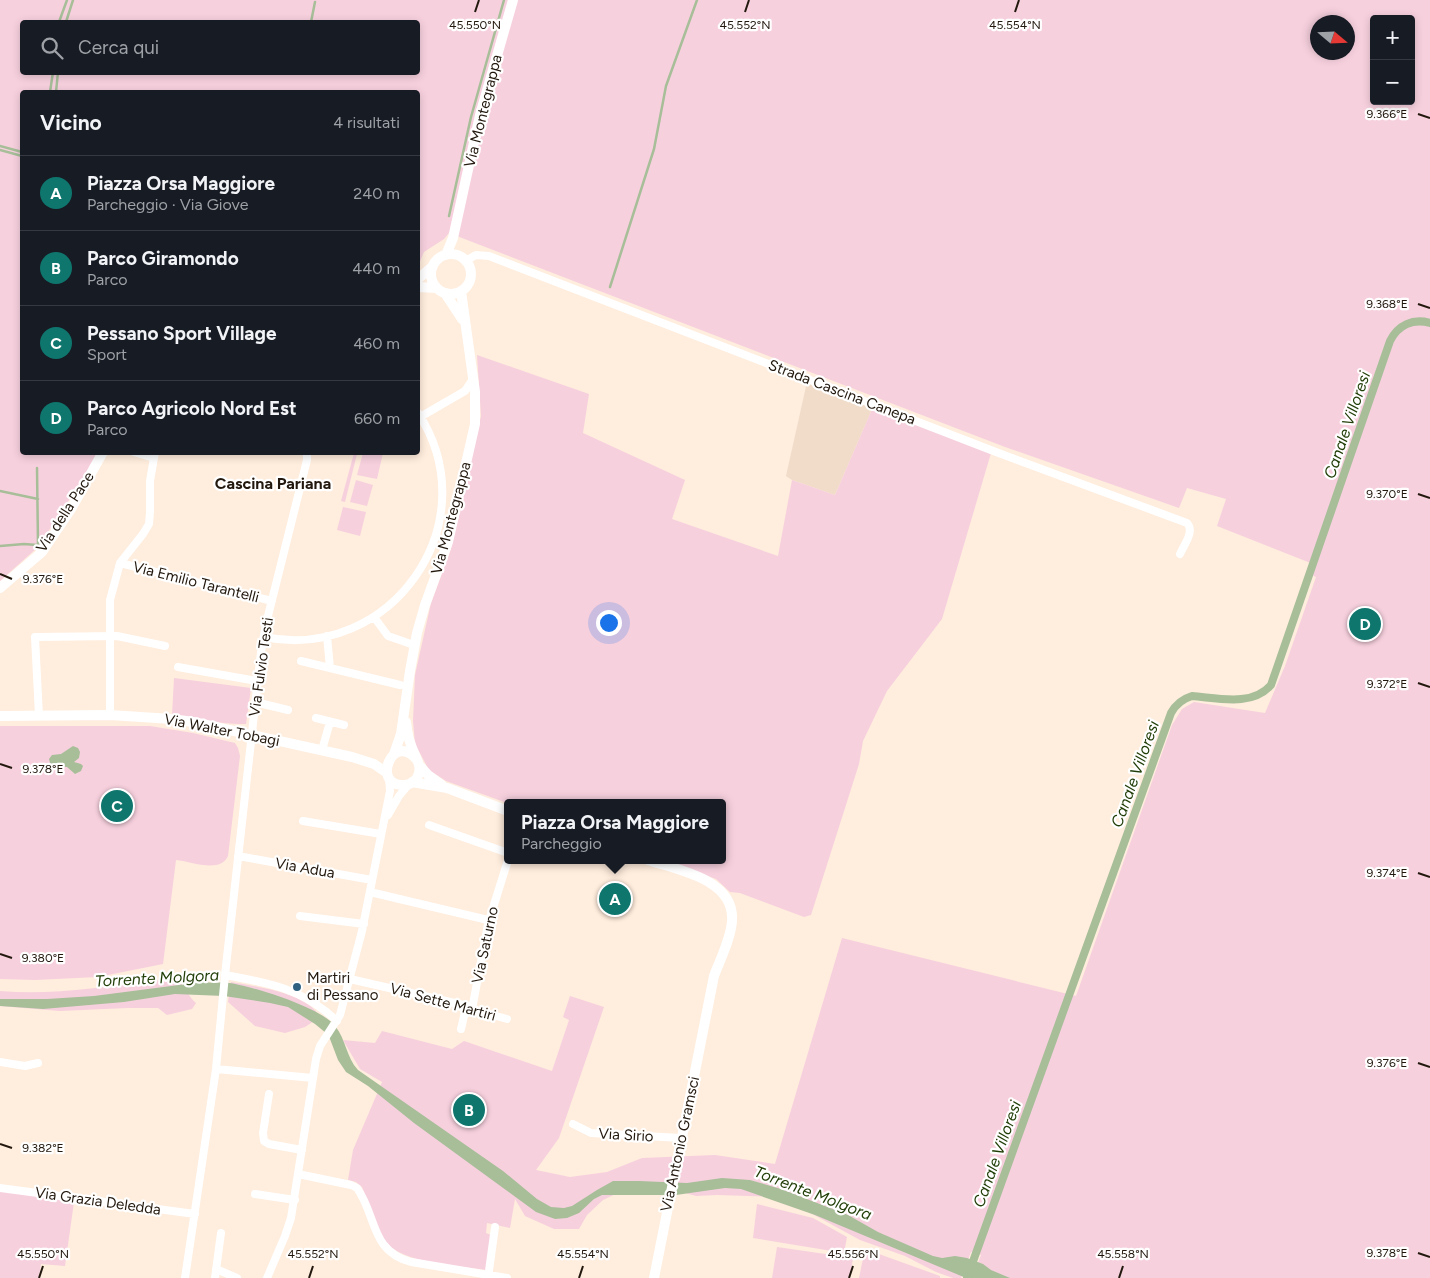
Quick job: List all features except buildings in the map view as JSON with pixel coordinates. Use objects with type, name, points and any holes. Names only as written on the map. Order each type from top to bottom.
[{"type":"street","name":"Via Montegrappa","points":[[446,255],[452,242],[457,222],[480,115],[514,0]]},
{"type":"street","name":"Via Montegrappa","points":[[457,222],[463,259]]},
{"type":"street","points":[[420,277],[438,259],[446,255],[452,254],[463,259],[469,266],[470,276],[468,284],[453,294],[441,290],[420,287]]},
{"type":"street","name":"Strada Cascina Canepa","points":[[463,259],[476,255],[489,256],[996,452],[1187,523],[1191,531],[1180,554]]},
{"type":"street","points":[[433,265],[432,279],[441,290]]},
{"type":"street","name":"Via Montegrappa","points":[[441,290],[464,322]]},
{"type":"street","name":"Via Montegrappa","points":[[392,756],[400,741],[414,645],[425,605],[448,542],[475,420],[476,400],[461,290]]},
{"type":"street","points":[[420,414],[465,391],[473,379]]},
{"type":"street","points":[[264,637],[293,640],[327,636],[353,628],[374,617],[399,597],[414,578],[426,559],[437,529],[441,500],[440,474],[431,439],[420,417]]},
{"type":"street","name":"Via della Pace","points":[[0,588],[42,552],[71,509],[101,455]]},
{"type":"street","points":[[110,715],[110,600],[120,564],[149,524],[150,481],[155,455]]},
{"type":"street","name":"Via Fulvio Testi","points":[[185,1278],[216,1069],[257,681],[272,600],[307,455]]},
{"type":"street","name":"Via Emilio Tarantelli","points":[[120,564],[272,600]]},
{"type":"street","points":[[374,617],[388,636],[414,645]]},
{"type":"street","points":[[39,716],[35,637],[123,636],[165,646]]},
{"type":"street","points":[[327,636],[330,668]]},
{"type":"street","points":[[301,661],[400,685]]},
{"type":"street","points":[[178,667],[257,681]]},
{"type":"street","points":[[255,702],[288,710]]},
{"type":"street","name":"Via Montegrappa","points":[[404,711],[409,738],[418,763]]},
{"type":"street","name":"Via Walter Tobagi","points":[[0,716],[110,715],[172,719],[352,757],[374,764],[388,775]]},
{"type":"street","points":[[316,718],[344,726]]},
{"type":"street","points":[[322,750],[330,722]]},
{"type":"street","points":[[267,1278],[287,1231],[295,1200],[317,1052],[338,1021],[364,924],[390,791],[386,767],[392,756],[399,752],[410,753],[430,777],[447,788],[504,809]]},
{"type":"street","name":"Via Walter Tobagi","points":[[352,757],[375,759],[392,756]]},
{"type":"street","points":[[382,825],[396,801],[418,776],[418,763]]},
{"type":"street","points":[[388,775],[400,785],[410,783],[447,788]]},
{"type":"street","points":[[303,821],[381,834]]},
{"type":"street","points":[[429,825],[504,852]]},
{"type":"street","name":"Via Adua","points":[[238,856],[372,880]]},
{"type":"street","name":"Via Saturno","points":[[461,1028],[464,1016],[472,1007],[488,920],[507,864]]},
{"type":"street","name":"Via Antonio Gramsci","points":[[654,1278],[714,976],[732,926],[732,914],[728,900],[720,889],[708,880],[660,864]]},
{"type":"street","points":[[370,892],[488,920]]},
{"type":"street","points":[[300,916],[364,924]]},
{"type":"street","points":[[225,977],[274,984],[295,992],[319,1005],[338,1021]]},
{"type":"street","name":"Via Sette Martiri","points":[[350,978],[472,1007],[478,1011],[508,1019]]},
{"type":"street","points":[[0,1062],[23,1066],[38,1064]]},
{"type":"street","points":[[216,1069],[313,1078]]},
{"type":"street","points":[[269,1094],[263,1136],[264,1141],[269,1144],[302,1150]]},
{"type":"street","name":"Via Sirio","points":[[573,1124],[591,1133],[681,1138]]},
{"type":"street","points":[[298,1174],[357,1188],[380,1240],[397,1257],[411,1262],[507,1278]]},
{"type":"street","name":"Via Grazia Deledda","points":[[0,1188],[195,1214]]},
{"type":"street","points":[[255,1194],[295,1200]]},
{"type":"street","points":[[488,1276],[495,1227]]},
{"type":"street","points":[[215,1278],[221,1233]]},
{"type":"street","points":[[216,1269],[237,1278]]},
{"type":"shaded area","points":[[0,0],[1430,0],[1430,1278],[972,1278],[981,1255],[971,1252],[961,1278],[953,1278],[936,1272],[905,1256],[860,1240],[794,1204],[775,1197],[696,1196],[659,1186],[622,1191],[603,1200],[587,1215],[579,1229],[554,1229],[525,1216],[515,1199],[510,1228],[487,1223],[486,1233],[491,1235],[486,1270],[418,1259],[395,1250],[387,1243],[375,1223],[362,1187],[356,1182],[348,1180],[353,1150],[382,1082],[360,1069],[343,1040],[375,1043],[382,1031],[452,1049],[464,1041],[552,1071],[569,1020],[563,1017],[570,996],[604,1007],[559,1138],[536,1170],[570,1177],[607,1172],[642,1158],[715,1155],[775,1164],[842,938],[1076,996],[1172,725],[1182,709],[1194,702],[1265,713],[1285,666],[1316,577],[1310,574],[1313,564],[1217,526],[1226,499],[1187,488],[1179,508],[1005,447],[449,233],[444,239],[424,252],[420,261],[420,90],[20,90],[20,455],[99,455],[38,547],[0,581]]},
{"type":"shaded area","points":[[477,355],[589,394],[583,433],[685,480],[672,519],[778,556],[792,480],[835,495],[873,407],[991,453],[942,619],[887,691],[863,741],[859,764],[811,915],[804,917],[740,893],[730,892],[716,879],[675,864],[726,864],[726,799],[504,799],[504,802],[446,781],[429,770],[415,744],[413,721],[415,675],[431,603],[451,549],[481,416]]},
{"type":"shaded area","points":[[807,382],[873,407],[835,495],[792,480],[786,476]]},
{"type":"shaded area","points":[[353,455],[357,455],[345,502],[341,501]]},
{"type":"shaded area","points":[[362,455],[383,455],[377,479],[357,475]]},
{"type":"shaded area","points":[[356,480],[373,485],[367,506],[350,502]]},
{"type":"shaded area","points":[[343,507],[366,512],[360,536],[337,530]]},
{"type":"shaded area","points":[[174,678],[251,688],[246,724],[172,715]]},
{"type":"shaded area","points":[[0,726],[150,726],[193,733],[235,743],[240,756],[228,856],[224,861],[212,865],[176,860],[163,964],[98,977],[35,980],[0,979]]},
{"type":"shaded area","points":[[73,746],[78,748],[80,752],[79,758],[74,762],[83,766],[81,771],[75,774],[67,767],[54,766],[50,763],[49,759],[52,755],[61,754]]},
{"type":"shaded area","points":[[151,980],[180,982],[196,1003],[192,1009],[167,1015],[158,1008],[60,1011],[0,1006],[0,991],[57,991]]},
{"type":"shaded area","name":"Torrente Molgora","points":[[202,982],[229,983],[253,988],[302,1005],[328,1019],[339,1031],[358,1070],[503,1171],[537,1199],[551,1207],[564,1208],[572,1206],[613,1181],[687,1183],[722,1178],[750,1180],[781,1189],[848,1215],[878,1232],[933,1256],[967,1258],[1010,1278],[966,1278],[815,1215],[741,1189],[725,1188],[676,1195],[602,1195],[594,1199],[579,1213],[567,1218],[555,1219],[536,1212],[414,1123],[368,1086],[346,1072],[338,1060],[326,1033],[288,1007],[224,996],[175,994],[124,1002],[43,1009],[0,1006],[0,999],[94,996]]},
{"type":"shaded area","points":[[231,982],[293,996],[313,1009],[320,1017],[305,1027],[285,1033],[255,1026],[228,1002]]},
{"type":"shaded area","points":[[0,1191],[74,1202],[65,1266],[41,1264],[39,1278],[0,1278]]},
{"type":"shaded area","points":[[757,1204],[813,1218],[847,1237],[844,1253],[753,1238]]},
{"type":"shaded area","points":[[777,1247],[853,1258],[850,1278],[772,1278]]},
{"type":"shaded area","points":[[865,1249],[940,1276],[940,1278],[859,1278]]},
{"type":"waterway","points":[[60,20],[67,0]]},
{"type":"waterway","points":[[67,20],[73,0]]},
{"type":"waterway","points":[[449,216],[471,117],[504,0]]},
{"type":"waterway","points":[[610,287],[654,149],[666,86],[697,0]]},
{"type":"waterway","points":[[311,20],[315,2]]},
{"type":"waterway","points":[[50,90],[53,75]]},
{"type":"waterway","points":[[56,90],[58,75]]},
{"type":"waterway","points":[[0,146],[20,151]]},
{"type":"waterway","points":[[0,150],[20,155]]},
{"type":"waterway","name":"Canale Villoresi","points":[[967,1278],[1171,713],[1180,702],[1192,696],[1234,700],[1245,699],[1263,692],[1271,685],[1390,341],[1393,335],[1407,324],[1418,321],[1430,323]]},
{"type":"waterway","points":[[37,468],[38,545]]},
{"type":"waterway","points":[[0,491],[38,499]]},
{"type":"waterway","points":[[0,546],[37,545]]},
{"type":"place","name":"Parco Agricolo Nord Est","points":[[1365,624]]},
{"type":"place","name":"Pessano Sport Village","points":[[117,806]]},
{"type":"place","name":"Piazza Orsa Maggiore","points":[[615,899]]},
{"type":"place","name":"Martiri di Pessano","points":[[297,987]]},
{"type":"place","name":"Parco Giramondo","points":[[469,1110]]},
{"type":"district","name":"Cascina Pariana","points":[[273,483]]}]
